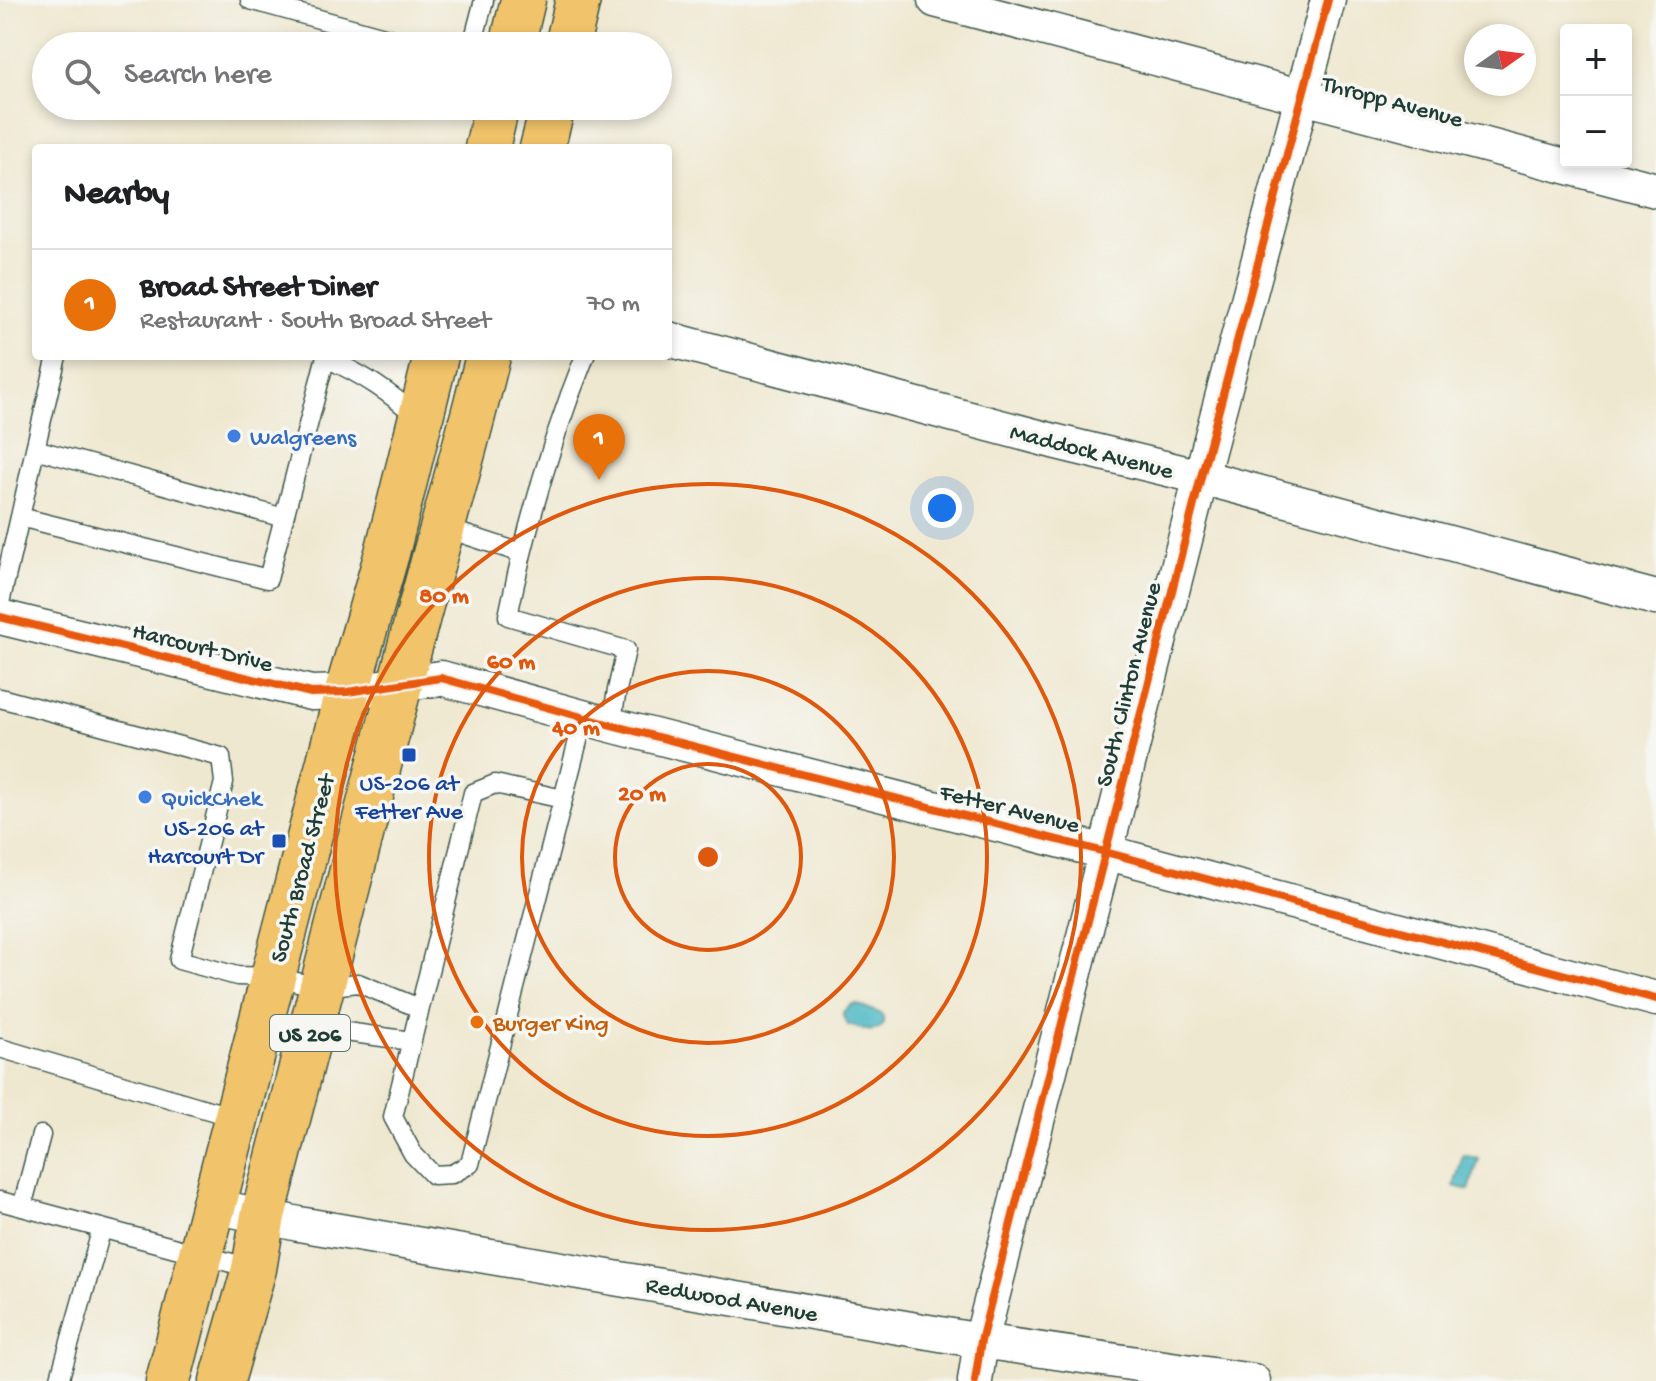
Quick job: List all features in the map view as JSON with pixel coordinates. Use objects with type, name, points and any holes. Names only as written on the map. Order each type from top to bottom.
[{"type":"main road","points":[[515,32],[523,0]]},
{"type":"main road","points":[[570,32],[578,0]]},
{"type":"main road","points":[[488,144],[494,120]]},
{"type":"main road","points":[[543,144],[549,120]]},
{"type":"main road","name":"South Broad Street","points":[[168,1381],[435,360]]},
{"type":"main road","name":"South Broad Street","points":[[222,1381],[254,1269],[263,1216],[309,1036],[487,360]]},
{"type":"street","name":"Thropp Avenue","points":[[935,0],[1656,190]]},
{"type":"street","name":"South Clinton Avenue","points":[[975,1381],[981,1341],[1105,852],[1328,0]]},
{"type":"street","name":"Maddock Avenue","points":[[672,340],[1656,598]]},
{"type":"street","name":"Harcourt Drive","points":[[0,617],[311,693],[400,685]]},
{"type":"street","name":"Fetter Avenue","points":[[400,685],[441,678],[1656,999]]},
{"type":"street","name":"Redwood Avenue","points":[[214,1206],[299,1224],[981,1341],[1253,1381]]},
{"type":"lane","points":[[250,0],[366,32]]},
{"type":"lane","points":[[476,32],[484,0]]},
{"type":"lane","points":[[0,603],[56,360]]},
{"type":"lane","points":[[20,517],[268,579],[325,360]]},
{"type":"lane","points":[[332,360],[387,391],[421,419]]},
{"type":"lane","points":[[563,799],[495,784],[473,793],[393,1117],[413,1154],[433,1175],[452,1174],[470,1164],[563,799],[598,721],[617,690],[626,650],[508,616],[521,553],[563,411],[583,360]]},
{"type":"lane","points":[[35,449],[284,518]]},
{"type":"lane","points":[[442,527],[521,553]]},
{"type":"lane","points":[[0,698],[221,757],[224,782],[179,960],[237,976],[272,977],[322,987],[358,983],[419,1008]]},
{"type":"lane","points":[[261,1023],[309,1036],[346,1032],[411,1041]]},
{"type":"lane","points":[[0,1048],[236,1118]]},
{"type":"lane","points":[[22,1207],[41,1135]]},
{"type":"lane","points":[[0,1201],[254,1269]]},
{"type":"lane","points":[[59,1381],[102,1228]]},
{"type":"water","points":[[856,1004],[882,1014],[884,1024],[876,1030],[848,1025],[843,1012]]},
{"type":"water","points":[[1463,1155],[1479,1159],[1469,1190],[1454,1186]]},
{"type":"cycle path","points":[[975,1381],[981,1341],[1201,477],[1328,0]]},
{"type":"cycle path","points":[[0,617],[311,693],[347,692],[441,678],[1656,999]]},
{"type":"place","name":"Walgreens","points":[[234,436]]},
{"type":"place","name":"Broad Street Diner","points":[[599,480]]},
{"type":"place","name":"US-206 at Fetter Ave","points":[[409,755]]},
{"type":"place","name":"QuickChek","points":[[145,797]]},
{"type":"place","name":"US-206 at Harcourt Dr","points":[[279,841]]},
{"type":"place","name":"Burger King","points":[[477,1022]]}]
